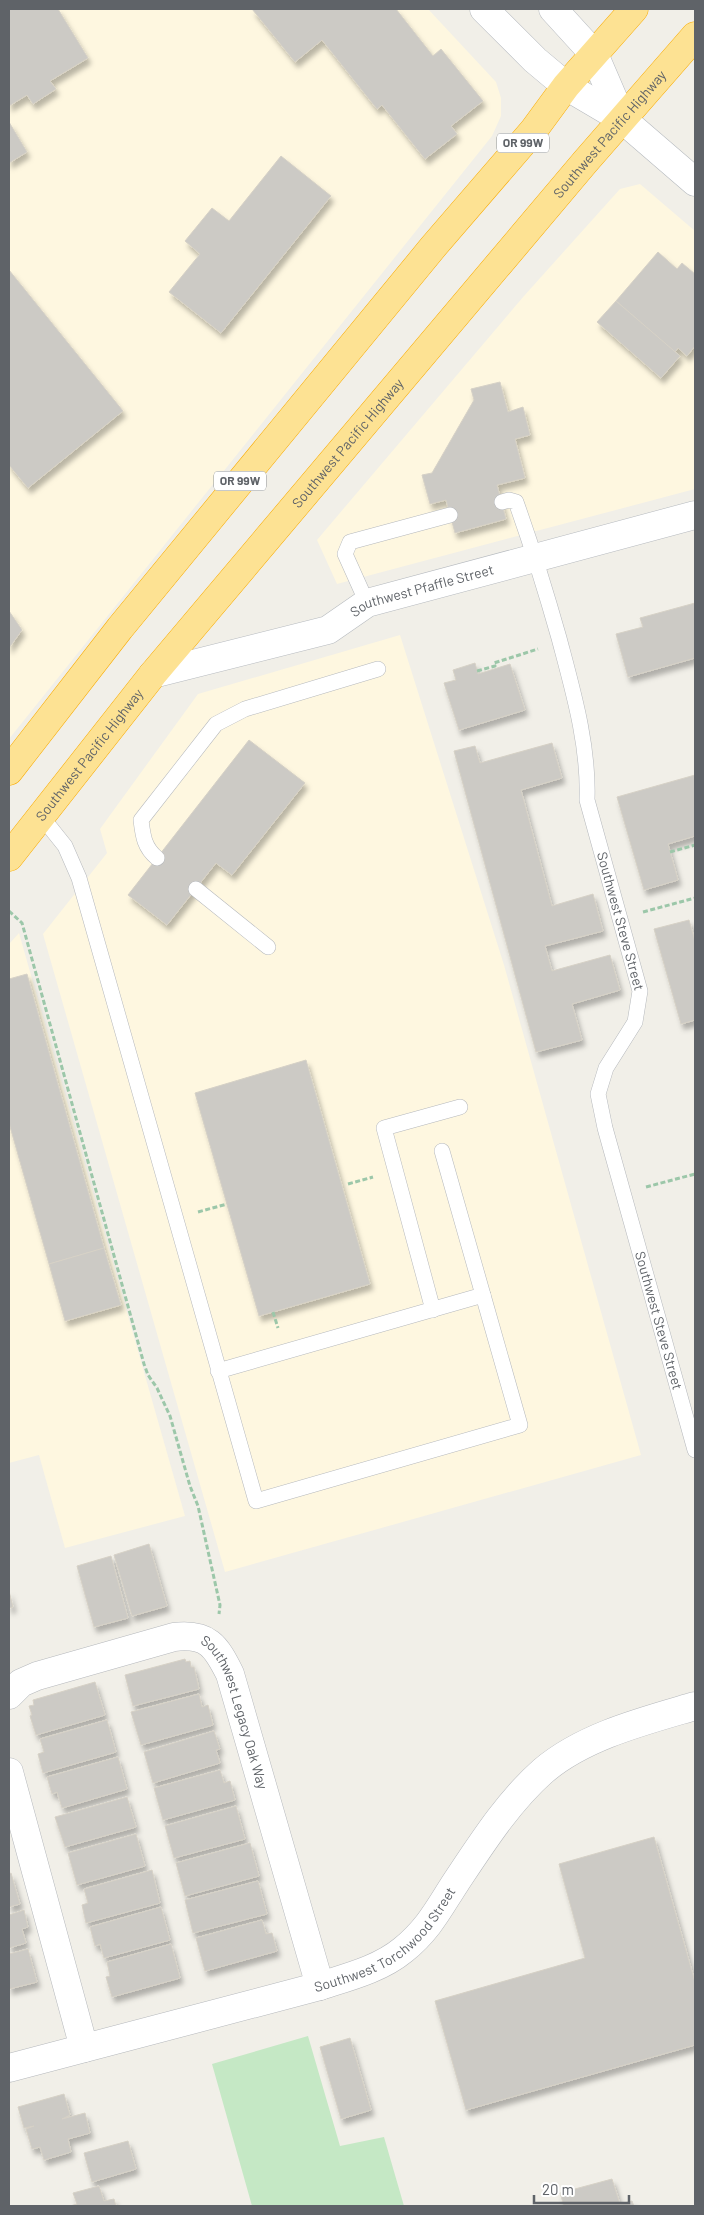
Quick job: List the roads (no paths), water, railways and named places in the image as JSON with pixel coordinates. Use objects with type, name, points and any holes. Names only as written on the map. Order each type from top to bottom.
[{"type":"highway","name":"OR 99W","points":[[9,770],[120,628],[433,247],[533,131],[566,86],[634,9]]},
{"type":"highway","name":"Southwest Pacific Highway","points":[[9,857],[153,674],[622,119],[695,36]]},
{"type":"street","points":[[484,9],[535,60],[566,86],[622,119],[695,182]]},
{"type":"street","points":[[553,9],[594,54],[622,119]]},
{"type":"street","name":"Southwest Pfaffle Street","points":[[153,674],[328,630],[367,603],[695,515]]},
{"type":"street","name":"Southwest Legacy Oak Way","points":[[9,1695],[21,1683],[38,1676],[174,1637],[190,1635],[206,1640],[219,1652],[230,1674],[320,1986]]},
{"type":"street","name":"Southwest Torchwood Street","points":[[9,2068],[320,1986],[368,1971],[402,1951],[434,1920],[480,1846],[516,1800],[544,1771],[583,1745],[628,1726],[695,1706]]},
{"type":"street","points":[[9,1772],[84,2048]]},
{"type":"lane","name":"Southwest Steve Street","points":[[502,502],[509,500],[516,502],[536,557],[566,664],[584,742],[588,772],[587,800],[640,991],[636,1022],[606,1068],[598,1094],[605,1128],[695,1450]]},
{"type":"lane","points":[[367,603],[345,554],[350,542],[450,515]]},
{"type":"lane","points":[[157,858],[148,851],[143,839],[141,820],[216,724],[246,709],[378,669]]},
{"type":"lane","points":[[41,816],[65,846],[79,878],[256,1501],[520,1424],[442,1151]]},
{"type":"lane","points":[[196,889],[268,947]]},
{"type":"lane","points":[[433,1310],[384,1128],[460,1107]]},
{"type":"lane","points":[[218,1371],[483,1296]]}]
